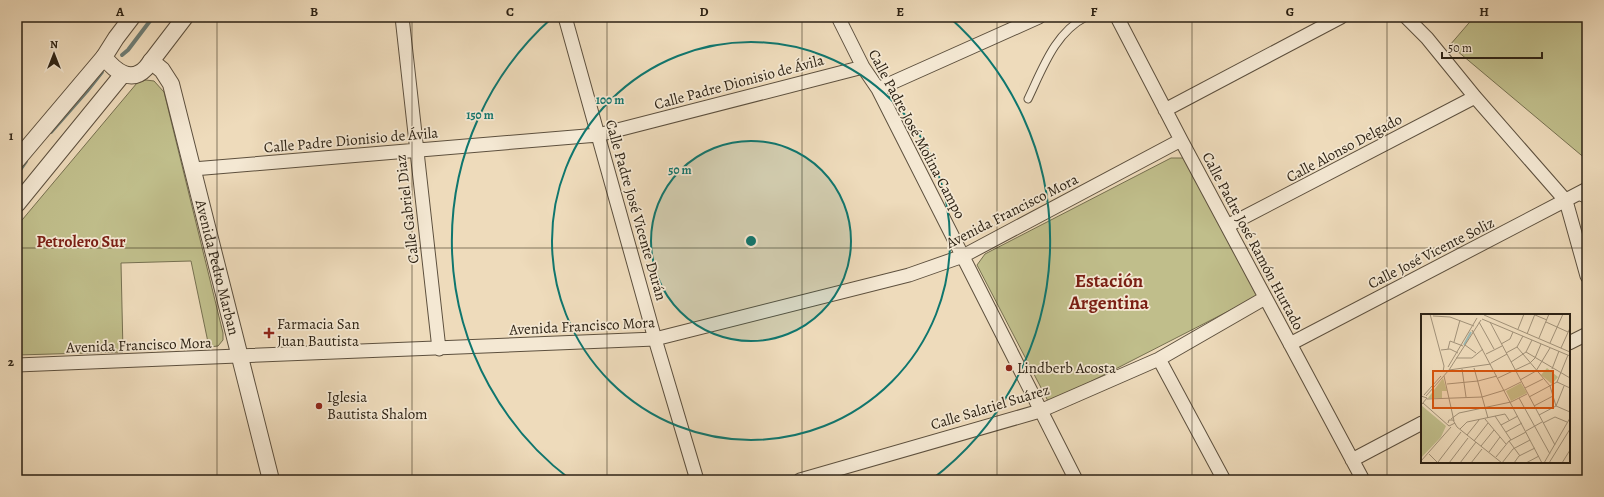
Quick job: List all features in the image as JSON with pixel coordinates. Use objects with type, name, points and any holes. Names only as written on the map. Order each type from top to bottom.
[{"type":"street","points":[[17,160],[104,57],[132,17]]},
{"type":"street","points":[[104,57],[110,64],[123,74],[134,76],[141,73],[185,17]]},
{"type":"street","name":"Calle Gabriel Diaz","points":[[402,17],[439,349]]},
{"type":"street","name":"Calle Padre José Vicente Durán","points":[[565,17],[655,339],[697,480]]},
{"type":"street","name":"Calle Padre José Molina Campo","points":[[838,17],[863,67],[878,89],[1076,480]]},
{"type":"street","points":[[878,89],[1038,17]]},
{"type":"street","name":"Calle Padre José Ramón Hurtado","points":[[1117,17],[1180,140],[1363,480]]},
{"type":"street","points":[[1165,110],[1341,17]]},
{"type":"street","points":[[1406,17],[1427,38],[1475,97],[1579,197],[1587,276]]},
{"type":"street","name":"Avenida Pedro Marban","points":[[151,61],[162,70],[171,84],[271,480]]},
{"type":"street","name":"Calle Padre Dionisio de Ávila","points":[[193,169],[598,135],[863,67]]},
{"type":"street","points":[[17,204],[123,74]]},
{"type":"street","name":"Calle Alonso Delgado","points":[[1227,226],[1475,97]]},
{"type":"street","name":"Avenida Francisco Mora","points":[[17,365],[655,339],[909,275],[963,256],[1180,140]]},
{"type":"street","name":"Calle José Vicente Soliz","points":[[1290,344],[1579,197]]},
{"type":"street","name":"Calle Salatiel Suárez","points":[[800,480],[1040,411],[1159,359],[1265,298]]},
{"type":"street","points":[[1570,342],[1587,334]]},
{"type":"street","points":[[1159,359],[1224,480]]},
{"type":"street","points":[[1352,460],[1421,423]]},
{"type":"lane","points":[[1028,100],[1058,40],[1080,20],[1086,17]]},
{"type":"shaded area","points":[[1474,17],[1587,17],[1587,160],[1450,45]]},
{"type":"shaded area","points":[[146,80],[154,81],[164,92],[223,333],[223,340],[218,346],[209,347],[191,261],[121,263],[123,352],[17,355],[17,226],[137,83]]},
{"type":"shaded area","points":[[1171,158],[1186,158],[1258,296],[1049,403],[977,265],[985,254]]},
{"type":"waterway","points":[[122,55],[128,50],[153,17]]},
{"type":"waterway","points":[[51,132],[102,72]]},
{"type":"waterway","points":[[17,174],[26,161]]},
{"type":"place","name":"Farmacia San Juan Bautista","points":[[269,333]]},
{"type":"place","name":"Lindberb Acosta","points":[[1009,368]]},
{"type":"place","name":"Iglesia Bautista Shalom","points":[[319,406]]},
{"type":"district","name":"Petrolero Sur","points":[[81,241]]},
{"type":"district","name":"Estación Argentina","points":[[1109,291]]}]
